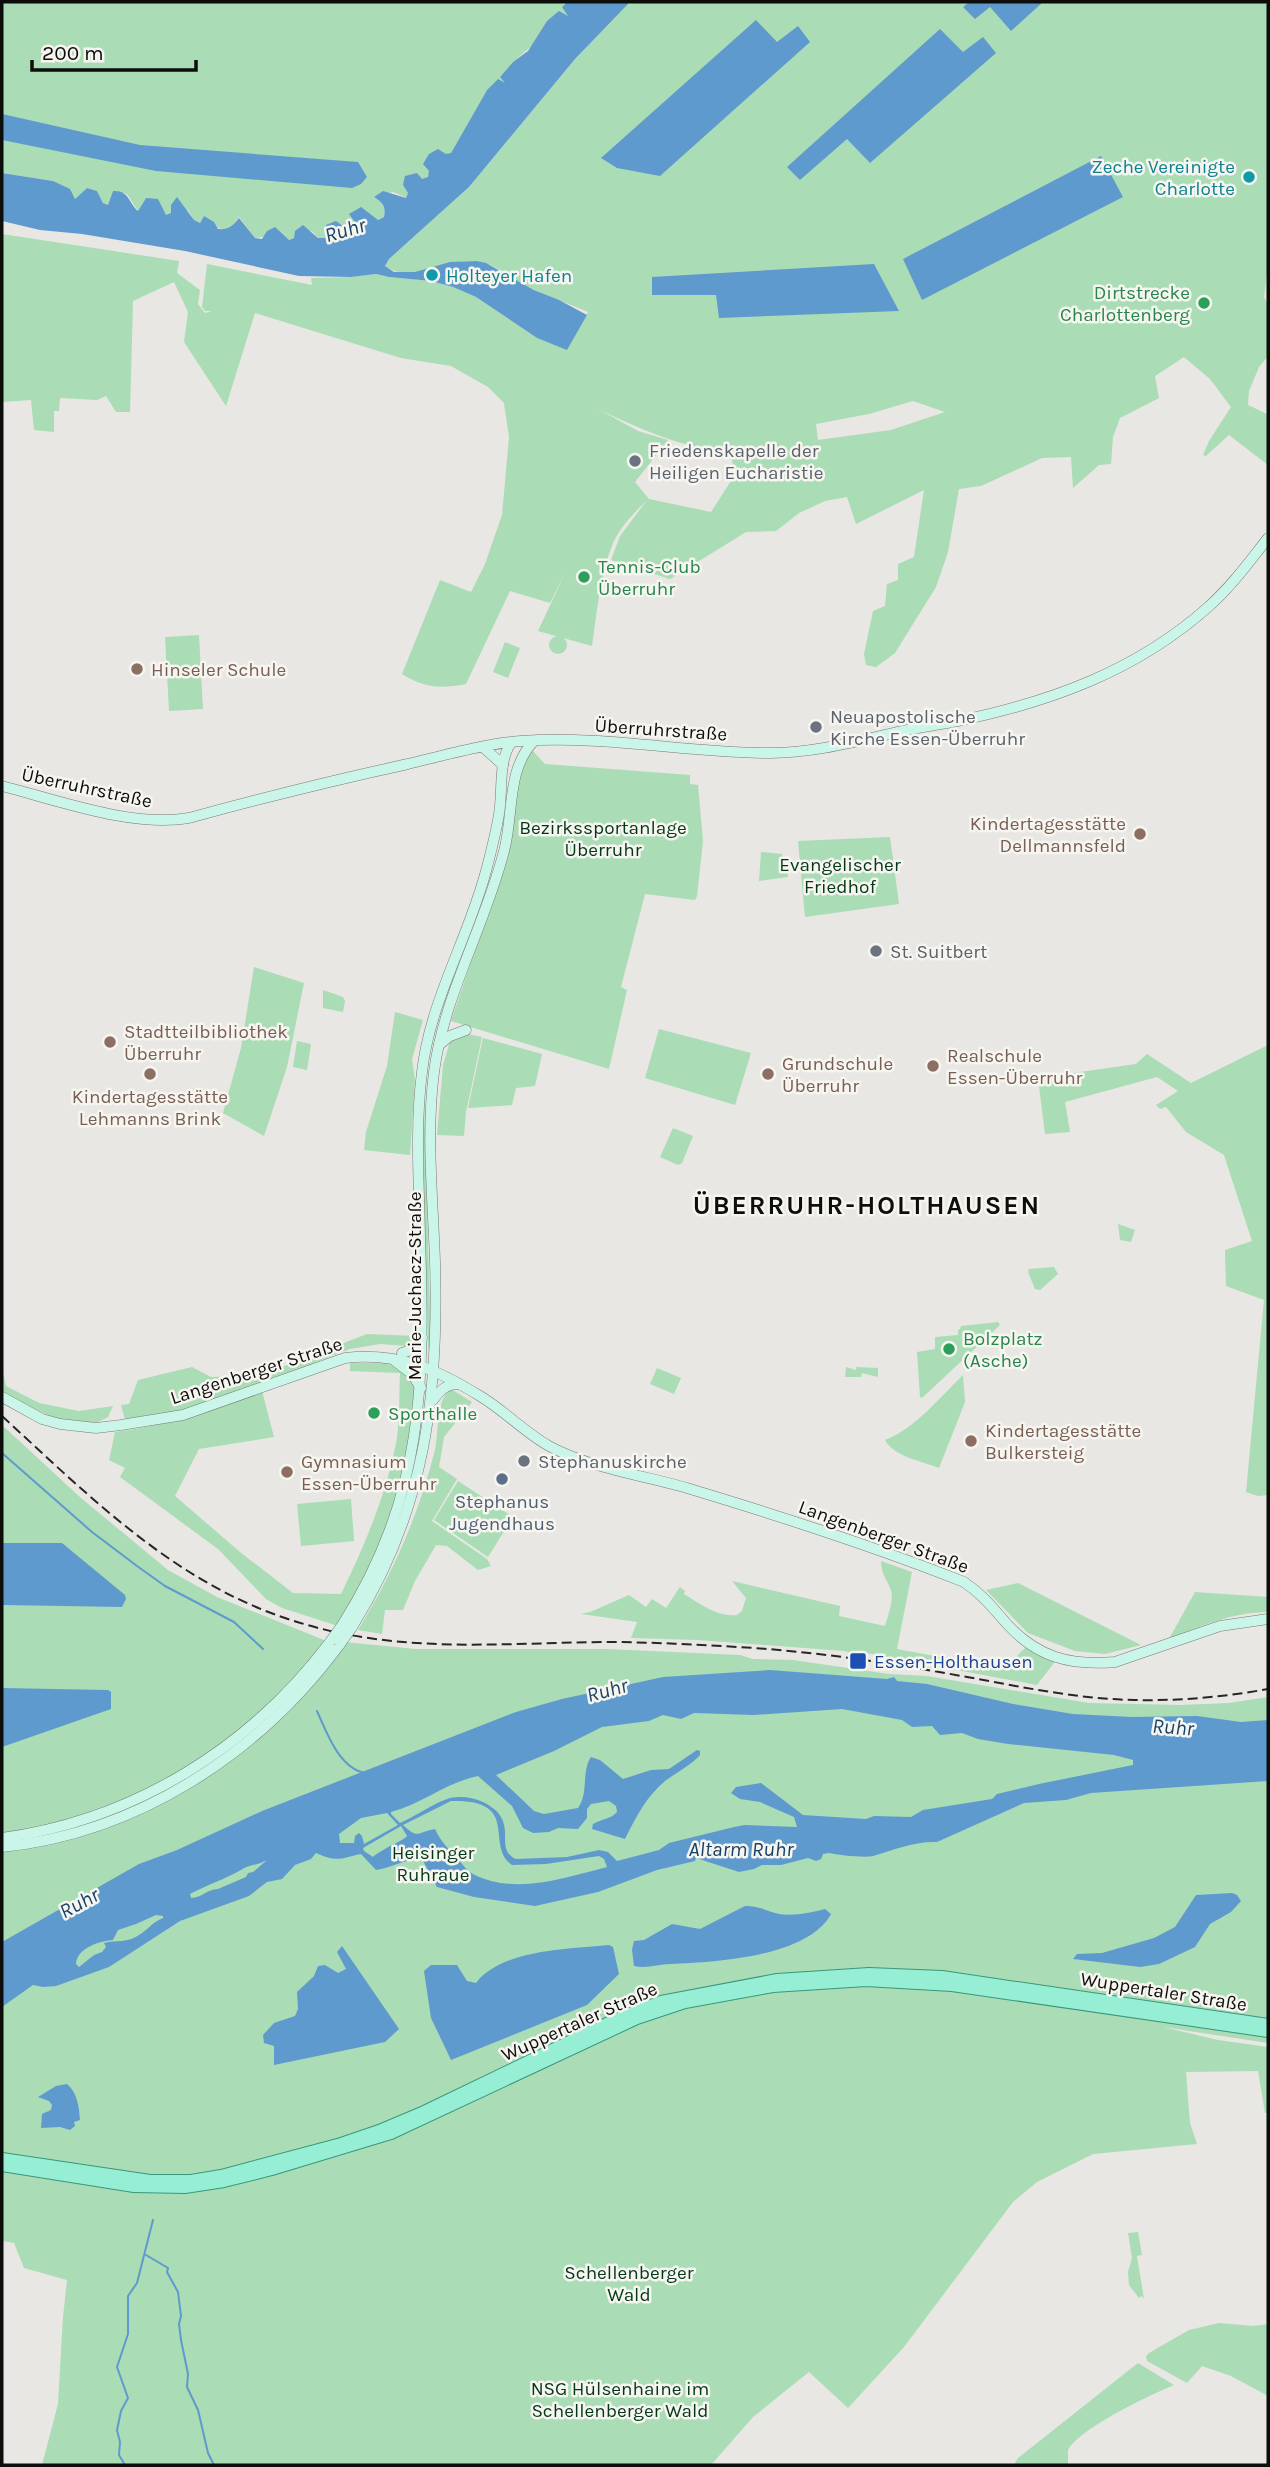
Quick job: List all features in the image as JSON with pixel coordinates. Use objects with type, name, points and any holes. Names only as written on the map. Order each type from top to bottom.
[{"type":"main road","name":"Überruhrstraße","points":[[2,786],[141,819],[176,820],[351,776],[512,743],[580,741],[746,752],[830,748],[914,728],[958,721],[1044,699],[1112,673],[1167,639],[1208,607],[1239,575],[1268,538]]},
{"type":"main road","name":"Marie-Juchacz-Straße","points":[[518,766],[525,751],[534,741]]},
{"type":"main road","name":"Marie-Juchacz-Straße","points":[[2,1847],[41,1841],[111,1821],[190,1783],[237,1751],[314,1678],[382,1574],[405,1519],[419,1473],[431,1402],[435,1263],[430,1126],[434,1072],[450,1004],[505,850],[518,766],[517,751],[512,743],[505,752],[499,815],[487,868],[439,999],[422,1071],[418,1149],[422,1362],[413,1450],[401,1501],[377,1563],[348,1625]]},
{"type":"main road","points":[[483,747],[503,765]]},
{"type":"main road","points":[[439,1045],[450,1036],[466,1030]]},
{"type":"main road","points":[[402,1353],[408,1352],[422,1338]]},
{"type":"main road","name":"Langenberger Straße","points":[[2,1397],[42,1419],[96,1428],[183,1415],[345,1358],[386,1351],[402,1353],[466,1381],[533,1437],[552,1448],[755,1509],[964,1582],[979,1591],[1025,1642],[1057,1658],[1098,1663],[1115,1662],[1220,1626],[1268,1619]]},
{"type":"main road","name":"Langenberger Straße","points":[[361,1356],[422,1362]]},
{"type":"main road","points":[[389,1357],[412,1374],[421,1388]]},
{"type":"main road","name":"Langenberger Straße","points":[[433,1366],[481,1396]]},
{"type":"main road","points":[[431,1402],[444,1387],[459,1384]]},
{"type":"main road","name":"Marie-Juchacz-Straße","points":[[2,1838],[45,1831],[107,1812],[183,1776],[257,1722],[335,1643]]},
{"type":"main road","name":"Wuppertaler Straße","points":[[2,2158],[150,2180],[191,2180],[221,2175],[379,2130],[661,2001],[739,1984],[777,1979],[869,1973],[942,1976],[1268,2024]]},
{"type":"main road","name":"Wuppertaler Straße","points":[[2,2166],[142,2188],[185,2188],[224,2182],[359,2146],[391,2134],[616,2028],[660,2011],[743,1992],[806,1984],[866,1981],[952,1986],[1268,2032]]},
{"type":"green space","points":[[2,2],[567,2],[562,7],[569,15],[547,21],[535,43],[500,77],[506,83],[487,90],[451,153],[437,162],[428,177],[415,185],[407,198],[393,192],[374,197],[383,205],[384,217],[378,220],[371,216],[357,225],[357,231],[351,233],[344,226],[327,232],[325,238],[318,238],[312,231],[288,240],[282,235],[255,238],[239,217],[230,227],[222,229],[204,216],[200,223],[194,220],[188,210],[166,216],[162,208],[146,198],[138,211],[127,194],[113,191],[108,205],[103,203],[97,191],[87,188],[75,199],[53,181],[2,173]]},
{"type":"green space","points":[[630,2],[1268,2],[1268,265],[1264,297],[1268,305],[1268,356],[1259,367],[1249,391],[1248,405],[1268,413],[1268,465],[1229,435],[1206,456],[1203,455],[1231,407],[1210,379],[1184,357],[1155,376],[1159,398],[1120,418],[1113,437],[1111,464],[1099,465],[1073,488],[1071,457],[1042,458],[981,486],[959,489],[948,552],[936,587],[895,653],[876,667],[866,665],[864,654],[873,611],[885,606],[887,584],[898,580],[898,564],[914,557],[924,490],[856,524],[847,497],[825,501],[799,513],[776,531],[746,532],[670,579],[611,560],[620,536],[647,500],[624,525],[613,543],[602,580],[592,646],[538,631],[566,571],[550,603],[510,591],[466,684],[440,687],[425,685],[402,674],[440,580],[471,592],[485,564],[502,515],[509,437],[504,403],[488,387],[451,366],[401,358],[255,313],[226,406],[184,342],[188,312],[174,282],[133,301],[130,412],[116,412],[106,396],[97,400],[60,398],[59,411],[54,411],[54,432],[34,430],[31,400],[2,402],[2,234],[179,261],[177,273],[200,290],[198,304],[205,313],[212,311],[205,311],[202,307],[207,264],[312,285],[311,278],[376,274],[431,281],[476,297],[537,338],[567,349],[588,312],[526,286],[489,265],[463,261],[406,273],[385,266],[389,259],[469,187],[575,59]],"holes":[[[913,401],[945,412],[891,430],[818,440],[816,424],[869,414]],[[598,409],[678,442],[729,452],[736,473],[711,512],[649,499],[635,482],[668,440],[638,431]]]},
{"type":"green space","points":[[199,635],[203,709],[169,711],[165,637]]},
{"type":"green space","points":[[554,636],[562,636],[567,645],[565,652],[554,654],[549,649],[549,641]]},
{"type":"green space","points":[[505,642],[520,648],[508,678],[493,672]]},
{"type":"green space","name":"Bezirkssportanlage Überruhr","points":[[532,750],[545,764],[690,775],[690,784],[698,785],[703,841],[697,896],[695,900],[645,894],[621,987],[627,990],[609,1069],[451,1021],[491,903],[522,764]]},
{"type":"green space","name":"Evangelischer Friedhof","points":[[890,837],[899,904],[805,917],[798,841]]},
{"type":"green space","points":[[761,852],[782,854],[784,871],[788,872],[788,877],[759,881]]},
{"type":"green space","points":[[254,967],[304,983],[287,1067],[264,1136],[223,1113],[241,1048]]},
{"type":"green space","points":[[323,990],[343,997],[343,1012],[323,1008]]},
{"type":"green space","points":[[395,1012],[423,1020],[412,1059],[415,1080],[410,1155],[364,1150],[366,1132],[387,1066]]},
{"type":"green space","points":[[659,1029],[751,1053],[735,1105],[645,1078]]},
{"type":"green space","points":[[453,1031],[482,1037],[466,1112],[464,1136],[437,1135],[443,1065]]},
{"type":"green space","points":[[483,1038],[542,1054],[535,1086],[516,1088],[512,1105],[468,1108]]},
{"type":"green space","points":[[297,1041],[311,1044],[307,1070],[293,1067]]},
{"type":"green space","points":[[1268,1045],[1268,1495],[1258,1496],[1246,1492],[1264,1300],[1226,1286],[1225,1250],[1252,1241],[1224,1155],[1186,1132],[1166,1107],[1160,1109],[1156,1105],[1178,1091],[1157,1077],[1065,1102],[1070,1132],[1045,1134],[1038,1078],[1136,1064],[1147,1054],[1191,1083]]},
{"type":"green space","points":[[424,1095],[431,1349],[428,1349],[424,1222]]},
{"type":"green space","points":[[673,1128],[693,1136],[682,1163],[678,1165],[660,1157]]},
{"type":"green space","points":[[1118,1224],[1135,1230],[1131,1242],[1120,1240]]},
{"type":"green space","points":[[1054,1267],[1058,1274],[1040,1290],[1035,1289],[1029,1269]]},
{"type":"green space","points":[[998,1322],[1000,1325],[920,1397],[917,1352],[935,1349],[935,1337],[958,1335],[961,1326]]},
{"type":"green space","points":[[367,1334],[417,1336],[415,1341],[407,1346],[380,1344],[350,1349],[216,1401],[157,1418],[125,1420],[121,1405],[129,1404],[138,1380],[192,1367],[211,1377],[261,1375]]},
{"type":"green space","points":[[350,1363],[385,1363],[402,1369],[415,1386],[416,1427],[388,1533],[338,1626],[282,1608],[266,1599],[218,1549],[120,1477],[125,1468],[109,1460],[115,1432],[171,1421],[262,1391],[274,1437],[199,1449],[175,1496],[293,1593],[341,1594],[367,1538],[381,1499],[393,1458],[399,1414],[400,1373],[350,1371]]},
{"type":"green space","points":[[846,1367],[856,1370],[856,1367],[878,1368],[878,1377],[862,1373],[861,1377],[845,1377]]},
{"type":"green space","points":[[2,1368],[6,1386],[39,1403],[79,1411],[113,1406],[108,1417],[98,1422],[63,1422],[2,1394]]},
{"type":"green space","points":[[657,1368],[681,1378],[674,1394],[650,1384]]},
{"type":"green space","points":[[963,1375],[965,1402],[939,1468],[909,1458],[889,1446],[885,1440],[917,1420]]},
{"type":"green space","points":[[451,1389],[472,1402],[444,1437],[439,1467],[457,1479],[432,1521],[487,1559],[491,1566],[478,1570],[447,1546],[436,1545],[415,1581],[403,1610],[385,1610],[382,1634],[358,1630],[394,1565],[413,1520],[435,1450],[442,1401]]},
{"type":"green space","points":[[2,1425],[81,1498],[168,1570],[217,1597],[324,1640],[416,1649],[606,1649],[740,1655],[753,1659],[793,1660],[889,1674],[927,1676],[1089,1703],[1180,1705],[1229,1703],[1268,1697],[1268,2043],[1163,2027],[1218,2040],[1268,2047],[1268,2113],[1265,2113],[1258,2071],[1186,2072],[1190,2123],[1197,2144],[1093,2154],[1037,2182],[1013,2202],[904,2347],[848,2408],[809,2372],[753,2417],[711,2465],[42,2465],[58,2404],[67,2280],[24,2268],[14,2243],[2,2241]]},
{"type":"green space","points":[[458,1481],[513,1517],[488,1557],[434,1520]]},
{"type":"green space","points":[[351,1499],[354,1541],[301,1546],[297,1504]]},
{"type":"green space","points":[[881,1561],[912,1572],[897,1649],[1010,1670],[1014,1659],[1027,1646],[1057,1659],[1037,1685],[866,1653],[861,1655],[844,1651],[698,1640],[631,1638],[637,1622],[581,1614],[629,1595],[646,1607],[652,1599],[666,1608],[680,1587],[685,1591],[684,1594],[709,1609],[737,1615],[742,1611],[746,1598],[732,1581],[840,1606],[839,1616],[885,1626],[892,1594]]},
{"type":"green space","points":[[1018,1583],[1141,1645],[1105,1654],[1075,1651],[1028,1633],[986,1590]]},
{"type":"green space","points":[[1195,1592],[1268,1597],[1268,1612],[1230,1617],[1169,1639]]},
{"type":"green space","points":[[1138,2232],[1142,2255],[1137,2256],[1144,2299],[1142,2296],[1139,2298],[1129,2285],[1128,2272],[1132,2258],[1128,2233]]},
{"type":"green space","points":[[1219,2323],[1253,2326],[1268,2324],[1268,2396],[1231,2376],[1202,2366],[1187,2383],[1147,2361],[1146,2356],[1149,2353],[1189,2330]]},
{"type":"green space","points":[[1138,2363],[1174,2385],[1116,2413],[1086,2432],[1068,2450],[1068,2465],[1014,2465],[1018,2458]]},
{"type":"water","name":"Ruhr","points":[[567,2],[630,2],[575,59],[469,187],[389,259],[385,266],[394,272],[415,272],[450,262],[486,263],[587,315],[567,350],[537,338],[476,297],[431,281],[376,274],[351,277],[299,276],[185,251],[40,230],[2,221],[2,173],[53,181],[70,189],[75,199],[87,188],[97,191],[103,203],[108,205],[113,191],[122,192],[138,211],[146,198],[158,199],[166,215],[171,213],[171,205],[177,197],[194,220],[200,223],[204,216],[214,222],[218,229],[222,229],[230,227],[239,218],[255,238],[262,239],[267,231],[275,227],[289,240],[294,238],[295,231],[303,225],[318,238],[325,238],[326,225],[336,221],[351,232],[356,231],[357,225],[349,214],[361,207],[378,220],[384,217],[383,205],[374,197],[383,191],[406,198],[408,193],[403,185],[405,176],[417,173],[422,179],[428,177],[429,171],[423,164],[429,154],[438,149],[446,154],[451,153],[487,90],[498,79],[505,83],[500,77],[513,62],[528,51],[547,21],[559,11],[568,16],[562,7]]},
{"type":"water","points":[[969,2],[1043,2],[1011,31],[990,7],[975,19],[963,7]]},
{"type":"water","points":[[756,20],[777,42],[798,26],[810,42],[660,176],[617,168],[601,158]]},
{"type":"water","points":[[940,29],[963,52],[983,37],[996,53],[870,163],[847,139],[800,180],[787,167]]},
{"type":"water","points":[[2,114],[140,145],[358,162],[367,177],[352,188],[156,171],[2,140]]},
{"type":"water","points":[[1101,156],[1123,197],[922,300],[903,259]]},
{"type":"water","points":[[874,264],[899,311],[719,318],[716,295],[652,295],[652,277]]},
{"type":"water","points":[[2,1543],[62,1543],[125,1595],[126,1599],[122,1607],[2,1605]]},
{"type":"water","points":[[770,1670],[887,1679],[894,1677],[897,1681],[927,1684],[1013,1704],[1073,1714],[1197,1716],[1241,1722],[1268,1720],[1268,1781],[1091,1793],[1066,1800],[1024,1803],[937,1842],[912,1844],[869,1857],[829,1853],[823,1854],[821,1859],[816,1861],[808,1858],[781,1865],[762,1865],[739,1872],[696,1858],[695,1861],[657,1870],[598,1892],[535,1906],[474,1897],[437,1887],[422,1859],[376,1870],[361,1854],[335,1859],[316,1853],[311,1859],[295,1865],[282,1879],[267,1882],[249,1896],[180,1921],[109,1967],[56,1986],[33,1985],[2,2007],[2,1942],[139,1864],[177,1850],[262,1811],[516,1712],[663,1677]],"holes":[[[842,1709],[902,1720],[912,1727],[932,1726],[940,1735],[962,1733],[978,1739],[1008,1744],[1114,1755],[1133,1760],[1133,1765],[997,1794],[992,1799],[923,1810],[911,1817],[874,1816],[866,1819],[803,1815],[761,1783],[736,1787],[731,1793],[740,1799],[760,1802],[794,1817],[797,1827],[734,1827],[669,1843],[659,1850],[617,1861],[608,1852],[599,1850],[567,1857],[516,1859],[506,1848],[501,1817],[495,1809],[471,1798],[454,1797],[444,1800],[400,1823],[391,1814],[456,1783],[478,1776],[512,1806],[523,1828],[533,1833],[549,1832],[558,1828],[578,1829],[587,1818],[587,1809],[591,1804],[609,1801],[616,1806],[617,1812],[593,1824],[592,1829],[625,1839],[652,1794],[696,1759],[700,1751],[697,1750],[669,1769],[651,1770],[623,1779],[600,1760],[591,1757],[578,1808],[544,1814],[534,1811],[496,1775],[602,1727],[649,1721],[663,1715],[681,1719],[694,1713],[753,1715]],[[451,1801],[473,1802],[487,1807],[494,1815],[504,1856],[512,1865],[546,1864],[599,1856],[604,1859],[607,1867],[541,1882],[506,1884],[473,1874],[443,1843],[435,1829],[415,1834],[403,1825]],[[387,1813],[398,1825],[364,1844],[359,1833],[355,1836],[354,1843],[340,1843],[339,1834],[361,1818]],[[401,1826],[407,1836],[373,1857],[363,1848]],[[267,1860],[246,1877],[191,1898],[190,1894],[244,1868]],[[156,1915],[163,1916],[135,1938],[104,1943],[106,1947],[102,1952],[79,1967],[76,1964],[77,1958],[84,1950],[95,1944],[113,1940],[118,1930]]]},
{"type":"water","points":[[2,1688],[108,1690],[111,1692],[111,1709],[2,1747]]},
{"type":"water","points":[[1232,1893],[1241,1901],[1231,1912],[1210,1924],[1195,1947],[1159,1964],[1140,1967],[1073,1959],[1077,1954],[1102,1953],[1154,1938],[1175,1927],[1196,1895]]},
{"type":"water","points":[[745,1906],[779,1914],[802,1914],[825,1909],[831,1914],[803,1940],[782,1948],[735,1959],[634,1966],[634,1941],[644,1940],[672,1924],[700,1929]]},
{"type":"water","points":[[609,1945],[613,1947],[619,1974],[587,2005],[451,2060],[431,2018],[424,1971],[431,1965],[457,1965],[467,1981],[476,1983],[502,1963],[519,1957]]},
{"type":"water","points":[[342,1946],[399,2029],[385,2042],[274,2065],[274,2046],[264,2043],[263,2035],[274,2023],[295,2016],[298,2009],[297,1992],[314,1976],[318,1966],[325,1965],[338,1973],[346,1969],[337,1952]]},
{"type":"water","points":[[67,2084],[76,2096],[80,2120],[74,2122],[75,2126],[70,2130],[60,2127],[41,2128],[42,2114],[51,2110],[52,2105],[38,2097],[56,2086]]},
{"type":"waterway","points":[[2,1453],[92,1532],[137,1566],[165,1586],[234,1622],[263,1649]]},
{"type":"waterway","points":[[317,1711],[341,1757],[356,1770],[365,1773]]},
{"type":"waterway","points":[[125,2465],[119,2455],[117,2430],[121,2411],[128,2398],[117,2367],[128,2334],[128,2296],[137,2283],[153,2220]]},
{"type":"waterway","points":[[146,2255],[168,2268],[167,2272],[178,2292],[181,2316],[179,2324],[188,2374],[187,2387],[198,2410],[208,2453],[214,2465]]},
{"type":"railway","points":[[2,1416],[100,1505],[168,1558],[205,1582],[244,1602],[325,1630],[365,1638],[444,1644],[624,1642],[781,1650],[940,1672],[1050,1692],[1113,1699],[1185,1699],[1268,1689]]},
{"type":"place","name":"Zeche Vereinigte Charlotte","points":[[1249,177]]},
{"type":"place","name":"Holteyer Hafen","points":[[432,275]]},
{"type":"place","name":"Dirtstrecke Charlottenberg","points":[[1204,303]]},
{"type":"place","name":"Friedenskapelle der Heiligen Eucharistie","points":[[635,461]]},
{"type":"place","name":"Tennis-Club Überruhr","points":[[584,577]]},
{"type":"place","name":"Hinseler Schule","points":[[137,669]]},
{"type":"place","name":"Neuapostolische Kirche Essen-Überruhr","points":[[816,727]]},
{"type":"place","name":"Kindertagesstätte Dellmannsfeld","points":[[1140,834]]},
{"type":"place","name":"St. Suitbert","points":[[876,951]]},
{"type":"place","name":"Stadtteilbibliothek Überruhr","points":[[110,1042]]},
{"type":"place","name":"Realschule Essen-Überruhr","points":[[933,1066]]},
{"type":"place","name":"Kindertagesstätte Lehmanns Brink","points":[[150,1074]]},
{"type":"place","name":"Grundschule Überruhr","points":[[768,1074]]},
{"type":"place","name":"Bolzplatz (Asche)","points":[[949,1349]]},
{"type":"place","name":"Sporthalle","points":[[374,1413]]},
{"type":"place","name":"Kindertagesstätte Bulkersteig","points":[[971,1441]]},
{"type":"place","name":"Stephanuskirche","points":[[524,1461]]},
{"type":"place","name":"Gymnasium Essen-Überruhr","points":[[287,1472]]},
{"type":"place","name":"Stephanus Jugendhaus","points":[[502,1479]]},
{"type":"place","name":"Essen-Holthausen","points":[[858,1661]]},
{"type":"district","name":"ÜBERRUHR-HOLTHAUSEN","points":[[867,1205]]},
{"type":"water label","name":"Altarm Ruhr","points":[[741,1849]]},
{"type":"park label","name":"Heisinger Ruhraue","points":[[433,1863]]},
{"type":"park label","name":"Schellenberger Wald","points":[[629,2283]]},
{"type":"park label","name":"NSG Hülsenhaine im Schellenberger Wald","points":[[620,2399]]}]
